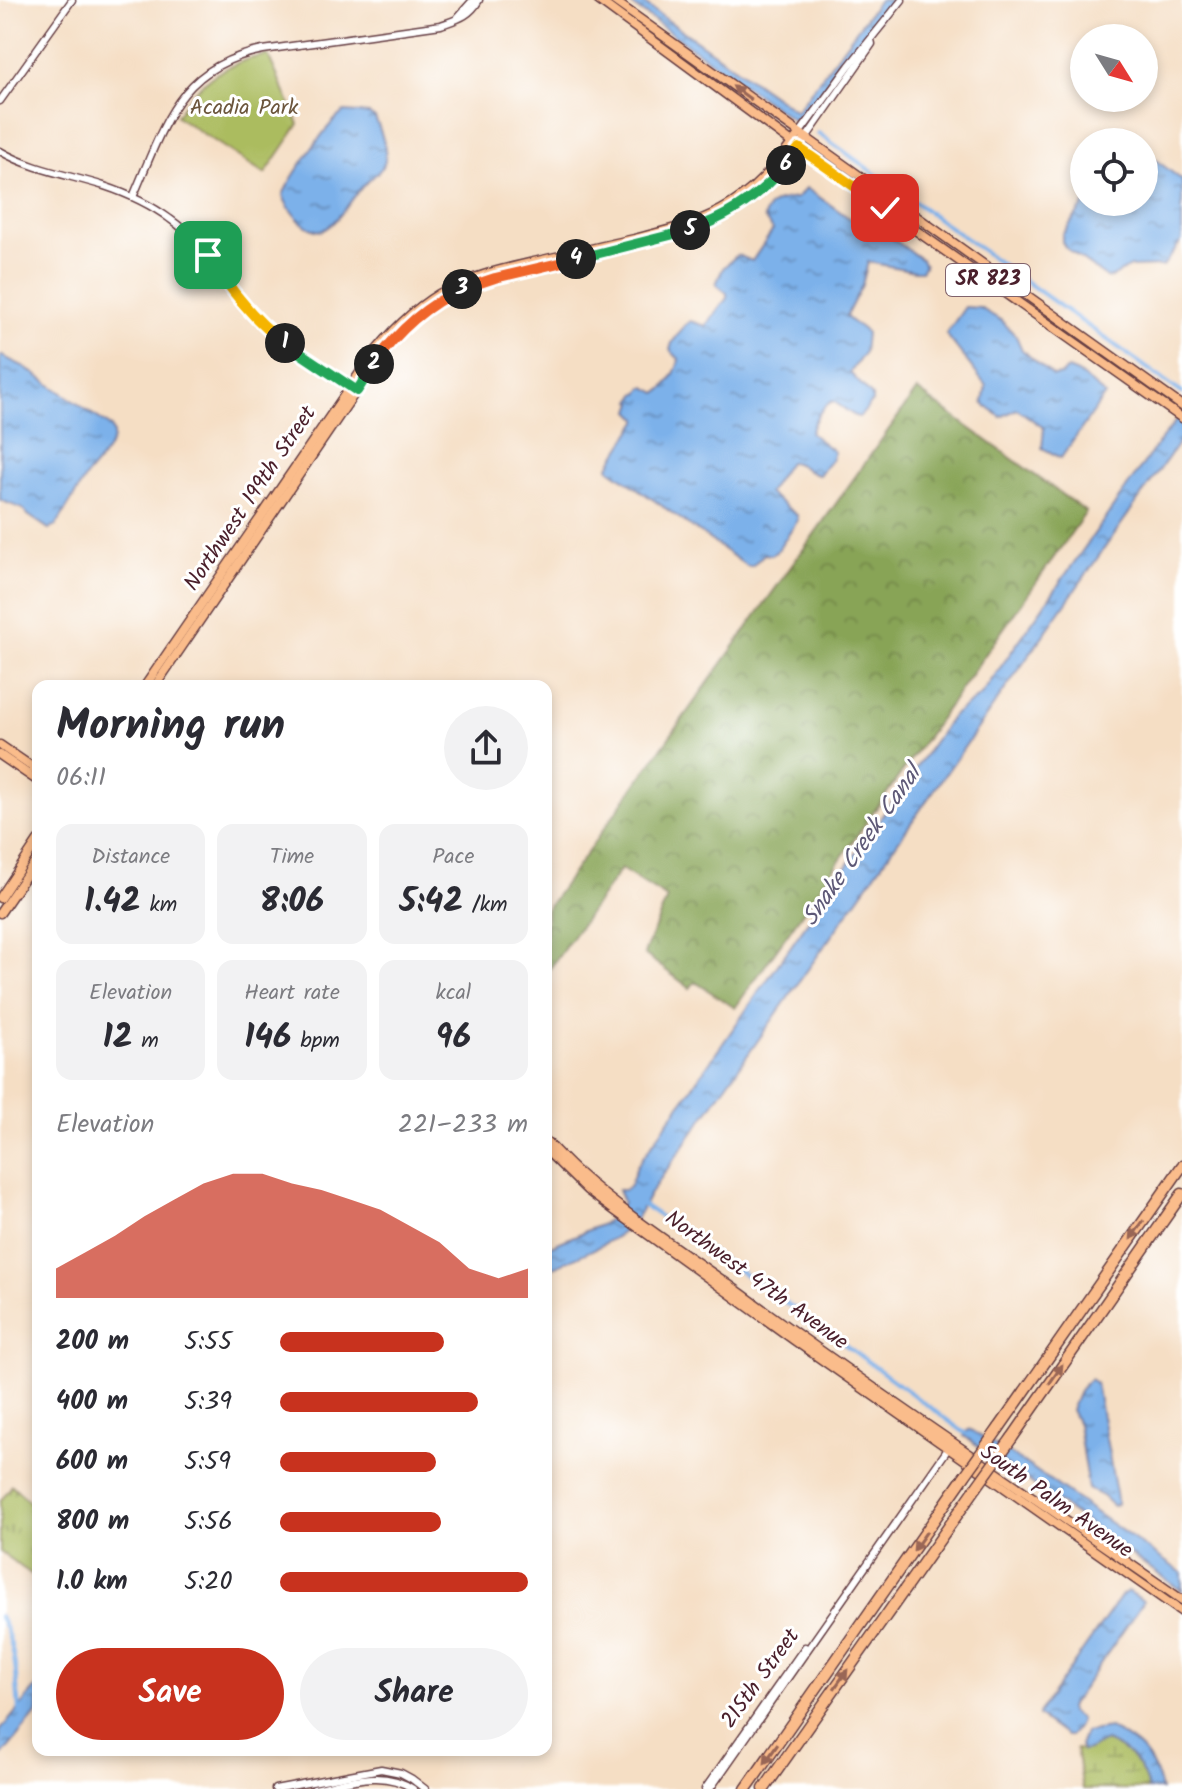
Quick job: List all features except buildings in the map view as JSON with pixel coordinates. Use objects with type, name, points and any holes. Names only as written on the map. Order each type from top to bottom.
[{"type":"highway","points":[[746,1789],[1182,1166]]},
{"type":"highway","points":[[764,1789],[1182,1194]]},
{"type":"main road","name":"SR 823","points":[[598,0],[615,2],[1180,411]]},
{"type":"main road","name":"SR 823","points":[[615,2],[796,146],[1180,411]]},
{"type":"main road","name":"Northwest 199th Street","points":[[149,680],[354,389],[391,342],[427,305],[495,278],[699,227],[745,204],[763,190],[777,176],[802,136]]},
{"type":"main road","name":"Northwest 199th Street","points":[[159,680],[354,389]]},
{"type":"main road","points":[[0,745],[32,767]]},
{"type":"main road","points":[[0,755],[32,777]]},
{"type":"main road","points":[[0,898],[32,850]]},
{"type":"main road","points":[[0,913],[32,867]]},
{"type":"main road","name":"Northwest 47th Avenue","points":[[552,1147],[616,1207],[950,1446]]},
{"type":"main road","name":"Northwest 47th Avenue","points":[[552,1156],[587,1190],[616,1207]]},
{"type":"main road","name":"South Palm Avenue","points":[[950,1446],[1182,1600]]},
{"type":"main road","name":"South Palm Avenue","points":[[950,1446],[1182,1612]]},
{"type":"street","points":[[0,101],[72,0]]},
{"type":"street","points":[[456,20],[473,0]]},
{"type":"street","points":[[133,197],[177,103],[194,83],[219,64],[261,51],[441,25],[473,10],[479,0]]},
{"type":"street","points":[[802,136],[902,0]]},
{"type":"street","points":[[0,151],[45,171],[101,185],[133,197],[173,220],[196,241],[239,300],[270,332],[354,389]]},
{"type":"street","name":"215th Street","points":[[707,1789],[950,1446]]},
{"type":"street","points":[[314,1789],[381,1769],[401,1773],[425,1789]]},
{"type":"street","points":[[275,1789],[369,1774],[413,1789]]},
{"type":"green space","name":"Acadia Park","points":[[268,55],[299,124],[265,174],[176,116],[194,93],[215,75],[240,62]]},
{"type":"green space","points":[[917,390],[1086,512],[735,1008],[697,983],[690,988],[644,954],[667,898],[621,869],[552,966],[552,902]]},
{"type":"green space","points":[[12,1485],[32,1504],[32,1575],[0,1552],[0,1502]]},
{"type":"green space","points":[[1105,1741],[1133,1759],[1148,1789],[1083,1789],[1076,1749],[1088,1750]]},
{"type":"water","points":[[631,0],[639,0],[796,111],[879,0],[893,0],[800,122],[796,122],[632,5]]},
{"type":"water","points":[[345,112],[369,114],[375,118],[384,142],[385,161],[333,223],[323,230],[314,230],[295,215],[283,195],[321,137]]},
{"type":"water","points":[[1158,162],[1182,180],[1182,240],[1163,266],[1130,267],[1107,278],[1066,248],[1062,235],[1076,216],[1158,216]]},
{"type":"water","points":[[806,188],[871,233],[879,229],[925,265],[921,271],[915,271],[868,262],[862,285],[846,316],[866,333],[864,353],[850,373],[872,396],[872,402],[860,417],[833,401],[822,410],[810,433],[834,452],[831,460],[819,475],[789,462],[768,493],[797,515],[798,520],[778,550],[772,555],[764,554],[752,566],[747,566],[609,466],[638,421],[631,411],[637,393],[646,387],[657,393],[674,374],[679,359],[670,350],[672,343],[690,321],[706,326],[727,298],[727,293],[716,284],[723,268],[737,255],[752,261],[773,230],[764,218],[768,208],[776,202],[797,198]]},
{"type":"water","points":[[965,307],[980,308],[1002,321],[1016,336],[1022,350],[1053,376],[1061,375],[1068,369],[1078,373],[1105,395],[1061,458],[1042,448],[1044,428],[1017,409],[1001,417],[983,403],[986,386],[946,334]]},
{"type":"water","points":[[0,355],[25,367],[111,427],[113,433],[109,447],[87,475],[56,526],[49,529],[23,509],[0,500]]},
{"type":"water","name":"Snake Creek Canal","points":[[1182,413],[1182,438],[649,1195],[635,1221],[610,1241],[552,1267],[552,1245],[613,1217],[623,1202],[618,1190],[630,1186],[637,1166],[952,716],[981,695]]},
{"type":"water","points":[[1090,1379],[1096,1383],[1117,1499],[1117,1504],[1113,1506],[1088,1489],[1078,1424],[1071,1410],[1080,1389]]},
{"type":"water","points":[[969,1429],[1028,1465],[1182,1573],[1182,1591],[964,1436]]},
{"type":"water","points":[[1128,1591],[1143,1601],[1142,1604],[1069,1708],[1080,1719],[1070,1736],[1066,1736],[1038,1714],[1122,1595]]},
{"type":"water","points":[[32,1692],[32,1719],[0,1758],[0,1731]]},
{"type":"water","points":[[1109,1728],[1129,1740],[1149,1759],[1161,1789],[1148,1789],[1133,1759],[1113,1744],[1105,1741],[1082,1751],[1080,1745],[1085,1732]]},
{"type":"waterway","points":[[818,133],[1182,393]]},
{"type":"waterway","points":[[640,1203],[814,1322]]},
{"type":"waterway","points":[[829,1333],[969,1436]]},
{"type":"waterway","points":[[0,1616],[13,1652],[19,1712]]},
{"type":"route","points":[[208,255],[239,300],[270,332],[357,391],[391,342],[411,321],[441,300],[495,278],[699,227],[745,204],[763,190],[799,148],[885,208]]}]
